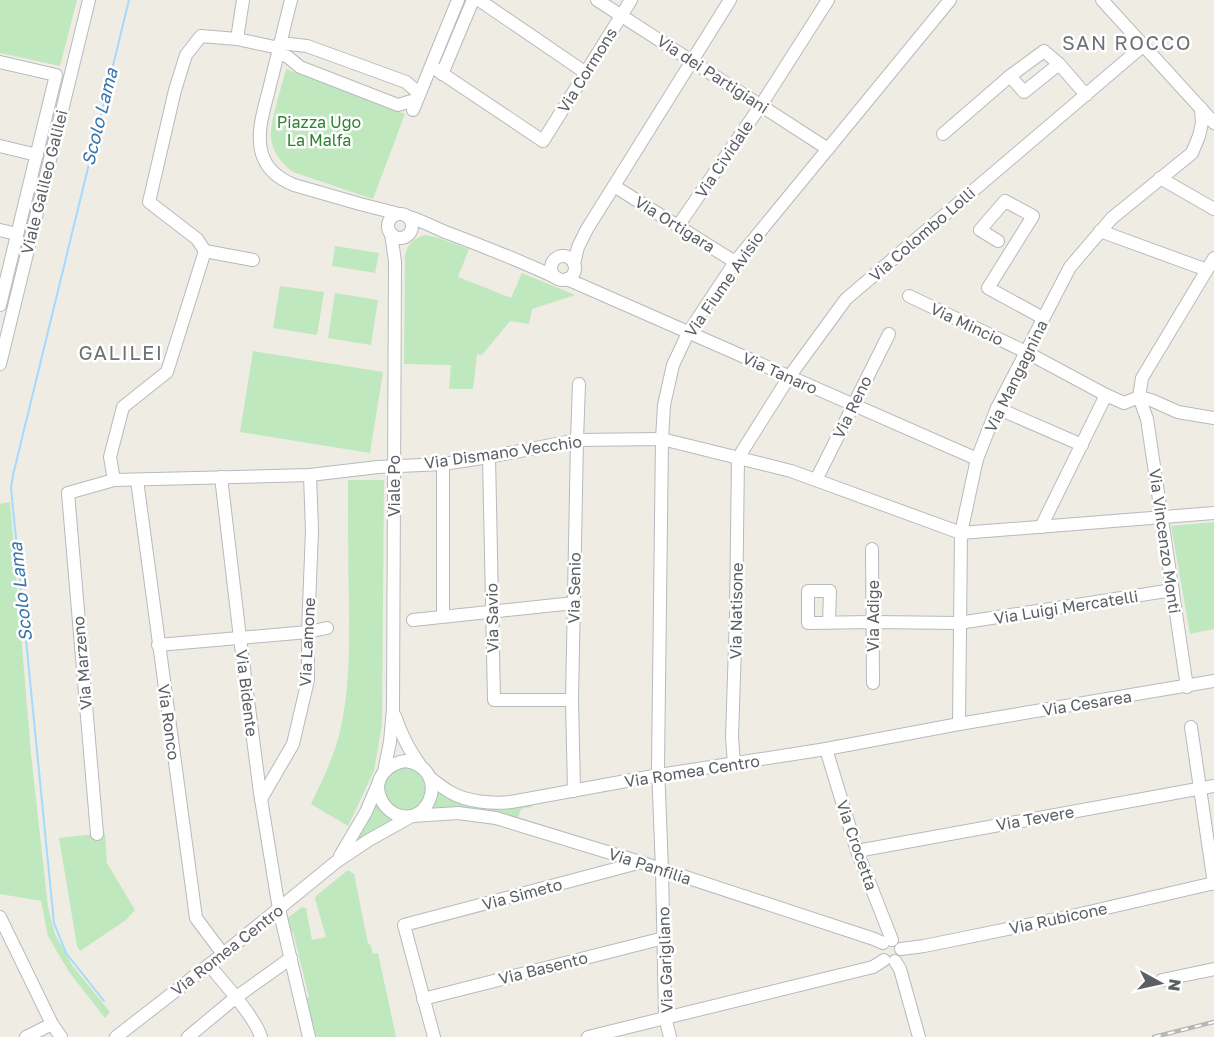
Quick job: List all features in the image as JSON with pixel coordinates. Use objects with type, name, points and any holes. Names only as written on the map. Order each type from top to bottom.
[{"type":"street","name":"Viale Galileo Galilei","points":[[0,364],[89,0]]},
{"type":"street","points":[[237,39],[243,0]]},
{"type":"street","points":[[291,0],[261,126],[262,153],[273,173],[294,185],[420,220],[514,258],[535,264],[570,259],[583,285]]},
{"type":"street","points":[[409,107],[421,90],[458,0]]},
{"type":"street","points":[[431,66],[442,74],[473,0]]},
{"type":"street","points":[[479,0],[586,73]]},
{"type":"street","name":"Via dei Partigiani","points":[[597,0],[828,148]]},
{"type":"street","name":"Via Cormons","points":[[442,74],[543,141],[631,0]]},
{"type":"street","points":[[587,229],[552,264],[552,272],[562,279],[573,275],[578,247],[587,229],[730,0]]},
{"type":"street","name":"Via Cividale","points":[[678,226],[761,105],[828,0]]},
{"type":"street","name":"Via Fiume Avisio","points":[[659,775],[662,439],[664,405],[673,365],[688,333],[735,262],[950,0]]},
{"type":"street","points":[[1102,0],[1214,123]]},
{"type":"street","points":[[253,260],[205,251],[197,239],[149,202],[175,90],[186,55],[201,36],[237,39],[279,48],[307,46],[406,82],[416,90],[421,90]]},
{"type":"street","name":"Via Colombo Lolli","points":[[738,458],[789,377],[846,299],[1144,45]]},
{"type":"street","points":[[294,62],[293,54],[300,46]]},
{"type":"street","points":[[279,48],[300,68],[398,105],[409,107]]},
{"type":"street","points":[[943,134],[1010,76],[1044,51],[1059,64],[1086,95]]},
{"type":"street","points":[[0,62],[56,75],[0,305]]},
{"type":"street","points":[[1010,76],[1024,92],[1059,64]]},
{"type":"street","points":[[408,84],[411,91],[409,107]]},
{"type":"street","name":"Via Mangagnina","points":[[970,723],[959,702],[961,533],[977,459],[997,408],[1070,267],[1112,218],[1191,153],[1202,123],[1201,108]]},
{"type":"street","points":[[47,111],[61,114]]},
{"type":"street","points":[[0,146],[37,155]]},
{"type":"street","points":[[1160,178],[1214,209]]},
{"type":"street","name":"Via Ortigara","points":[[614,186],[735,262]]},
{"type":"street","points":[[998,241],[980,230],[1005,201],[1033,216],[988,288],[1043,318]]},
{"type":"street","points":[[25,204],[38,207]]},
{"type":"street","points":[[360,204],[398,237],[437,228]]},
{"type":"street","points":[[389,229],[390,219],[404,216],[411,220],[412,227],[409,234]]},
{"type":"street","name":"Viale Po","points":[[381,778],[390,742],[393,709],[395,262],[389,229]]},
{"type":"street","points":[[0,230],[17,234]]},
{"type":"street","points":[[1100,231],[1207,270]]},
{"type":"street","name":"Viale Po","points":[[395,262],[409,234]]},
{"type":"street","points":[[114,480],[110,458],[123,407],[168,372],[205,251]]},
{"type":"street","name":"Via Tanaro","points":[[514,258],[562,279],[583,285],[977,459]]},
{"type":"street","points":[[1139,398],[1142,378],[1214,258]]},
{"type":"street","name":"Via Mincio","points":[[909,296],[1026,352],[1124,403],[1139,398],[1151,400],[1178,412],[1214,418]]},
{"type":"street","name":"Via Reno","points":[[816,480],[889,334]]},
{"type":"street","name":"Via Senio","points":[[574,791],[572,700],[579,384]]},
{"type":"street","points":[[1041,527],[1106,395]]},
{"type":"street","name":"Via Vincenzo Monti","points":[[1139,398],[1147,419],[1187,687]]},
{"type":"street","points":[[997,408],[1082,445]]},
{"type":"street","name":"Via Dismano Vecchio","points":[[68,493],[114,480],[310,475],[394,466],[443,464],[577,440],[662,439],[791,471],[961,533]]},
{"type":"street","name":"Via Savio","points":[[489,457],[494,700],[572,700]]},
{"type":"street","name":"Via Natisone","points":[[734,764],[732,737],[738,458]]},
{"type":"street","points":[[443,464],[443,616]]},
{"type":"street","name":"Via Lamone","points":[[261,799],[293,744],[308,680],[312,530],[310,475]]},
{"type":"street","name":"Via Bidente","points":[[221,477],[261,799],[279,909],[309,1037]]},
{"type":"street","name":"Via Ronco","points":[[137,480],[196,918],[223,954]]},
{"type":"street","name":"Via Marzeno","points":[[68,493],[96,834]]},
{"type":"street","points":[[961,533],[1214,513]]},
{"type":"street","name":"Via Adige","points":[[872,549],[873,683]]},
{"type":"street","name":"Via Luigi Mercatelli","points":[[835,623],[959,623],[1173,590]]},
{"type":"street","points":[[413,620],[574,603]]},
{"type":"street","points":[[158,645],[308,632],[327,628]]},
{"type":"street","name":"Via Cesarea","points":[[970,723],[1214,681]]},
{"type":"street","points":[[959,702],[968,714],[970,723]]},
{"type":"street","name":"Viale Po","points":[[393,709],[404,741],[420,765]]},
{"type":"street","name":"Via Romea Centro","points":[[430,778],[456,795],[484,802],[511,802],[970,723]]},
{"type":"street","points":[[1191,726],[1214,883]]},
{"type":"street","name":"Via Crocetta","points":[[826,749],[857,851],[892,944],[879,950],[880,954],[890,960]]},
{"type":"street","points":[[405,761],[420,765],[430,778],[432,786],[432,794],[426,807],[412,816],[403,816],[386,808],[378,793],[381,778],[389,766],[405,761]]},
{"type":"street","name":"Via Garigliano","points":[[659,775],[665,1017],[670,1037]]},
{"type":"street","name":"Via Romea Centro","points":[[336,862],[366,812],[381,778]]},
{"type":"street","name":"Via Tevere","points":[[857,851],[1214,786]]},
{"type":"street","name":"Via Panfilia","points":[[412,816],[458,813],[496,818],[892,944]]},
{"type":"street","name":"Via Romea Centro","points":[[116,1037],[336,862],[412,816]]},
{"type":"street","name":"Via Simeto","points":[[423,999],[404,926],[640,862]]},
{"type":"street","name":"Via Rubicone","points":[[892,944],[924,946],[1076,915],[1214,883]]},
{"type":"street","points":[[0,917],[52,1024],[61,1037]]},
{"type":"street","name":"Via Basento","points":[[423,999],[664,938]]},
{"type":"street","points":[[588,1037],[873,967],[900,956],[892,944]]},
{"type":"street","points":[[188,1037],[235,998],[291,958]]},
{"type":"street","points":[[890,960],[900,969],[919,1037]]},
{"type":"street","points":[[209,965],[258,1029],[261,1037]]},
{"type":"street","points":[[1162,980],[1214,969]]},
{"type":"street","points":[[423,999],[434,1037]]},
{"type":"street","points":[[26,1037],[52,1024]]},
{"type":"green space","points":[[0,0],[77,0],[60,66],[0,53]]},
{"type":"green space","name":"Piazza Ugo La Malfa","points":[[286,69],[405,114],[373,199],[293,172],[278,157],[273,148],[271,130]]},
{"type":"green space","points":[[425,235],[469,249],[458,277],[511,298],[522,273],[575,295],[532,309],[529,324],[510,321],[482,355],[477,354],[473,389],[449,389],[451,365],[404,364],[405,255],[412,242]]},
{"type":"green space","points":[[335,246],[379,253],[375,273],[332,266]]},
{"type":"green space","points":[[280,286],[324,292],[317,335],[273,328]]},
{"type":"green space","points":[[335,293],[378,300],[371,345],[328,338]]},
{"type":"green space","points":[[253,351],[383,372],[370,453],[240,432]]},
{"type":"green space","points":[[348,480],[384,480],[382,724],[374,771],[348,826],[311,804],[335,747],[346,696],[349,635]]},
{"type":"green space","points":[[10,502],[31,754],[48,907],[55,934],[72,965],[110,1012],[105,1018],[69,972],[48,936],[41,901],[0,894],[0,504]]},
{"type":"green space","points":[[1214,522],[1214,629],[1190,634],[1171,526]]},
{"type":"green space","points":[[403,765],[424,774],[428,796],[412,812],[396,811],[382,793],[384,778]]},
{"type":"green space","points":[[435,785],[516,806],[532,805],[532,807],[521,809],[517,821],[424,812]]},
{"type":"green space","points":[[376,799],[401,819],[358,842],[355,839]]},
{"type":"green space","points":[[105,833],[107,863],[135,910],[126,920],[80,951],[77,946],[59,838]]},
{"type":"green space","points":[[348,870],[354,874],[368,944],[373,954],[378,953],[396,1037],[315,1037],[305,999],[309,997],[293,932],[288,933],[285,920],[302,907],[306,908],[312,940],[326,937],[315,899]]},
{"type":"waterway","name":"Scolo Lama","points":[[104,1001],[66,953],[54,923],[11,488],[129,0]]},
{"type":"railway","points":[[1154,1037],[1214,1022]]},
{"type":"district","name":"SAN ROCCO","points":[[1127,43]]},
{"type":"district","name":"GALILEI","points":[[121,353]]}]
